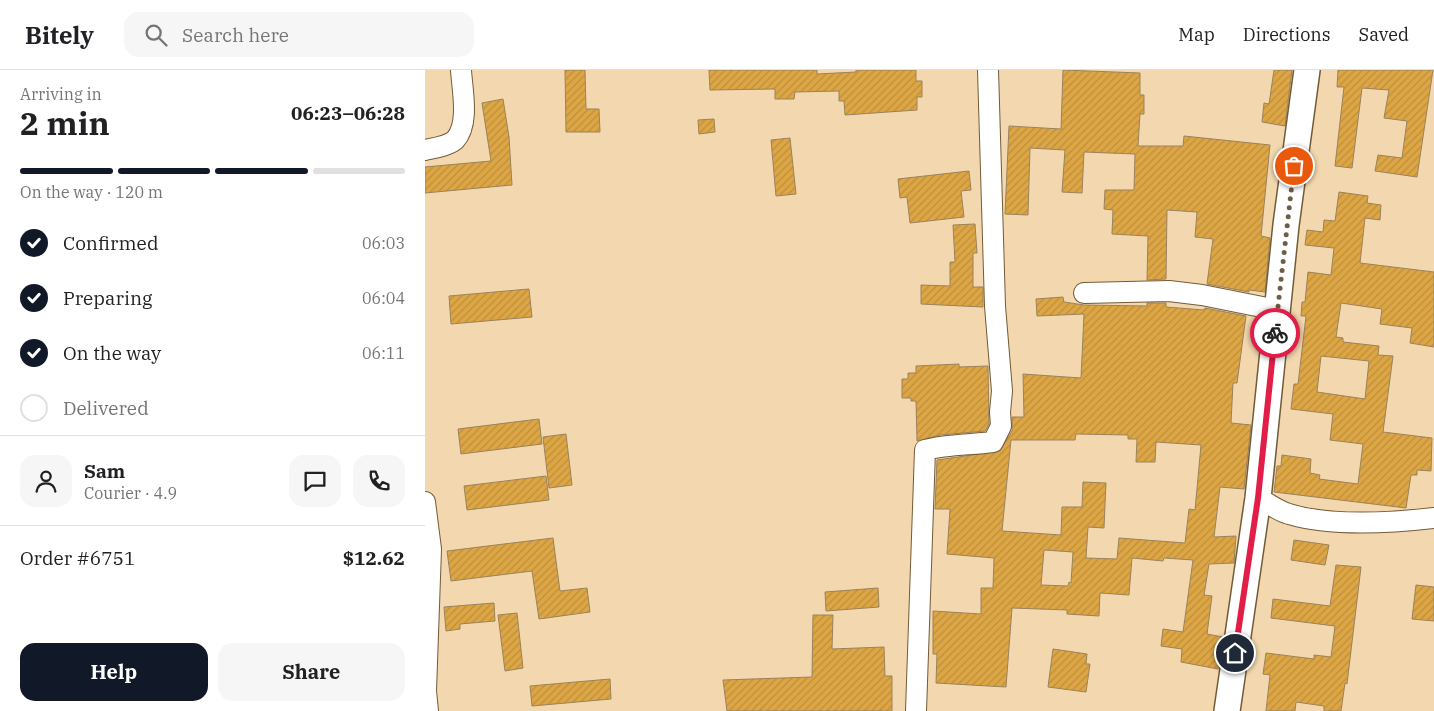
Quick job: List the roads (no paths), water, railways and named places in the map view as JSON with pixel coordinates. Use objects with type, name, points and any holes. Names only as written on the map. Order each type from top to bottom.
[{"type":"street","points":[[425,150],[455,140],[463,124],[461,70]]},
{"type":"street","points":[[916,711],[925,450],[944,445],[969,446],[993,442],[1001,426],[1002,391],[995,306],[988,70]]},
{"type":"street","points":[[1227,711],[1258,498],[1277,310],[1307,70]]},
{"type":"street","points":[[1084,293],[1169,291],[1202,295],[1277,310]]},
{"type":"street","points":[[1258,498],[1289,514],[1339,522],[1386,522],[1434,518]]},
{"type":"street","points":[[425,502],[431,549],[425,691],[428,711]]}]
